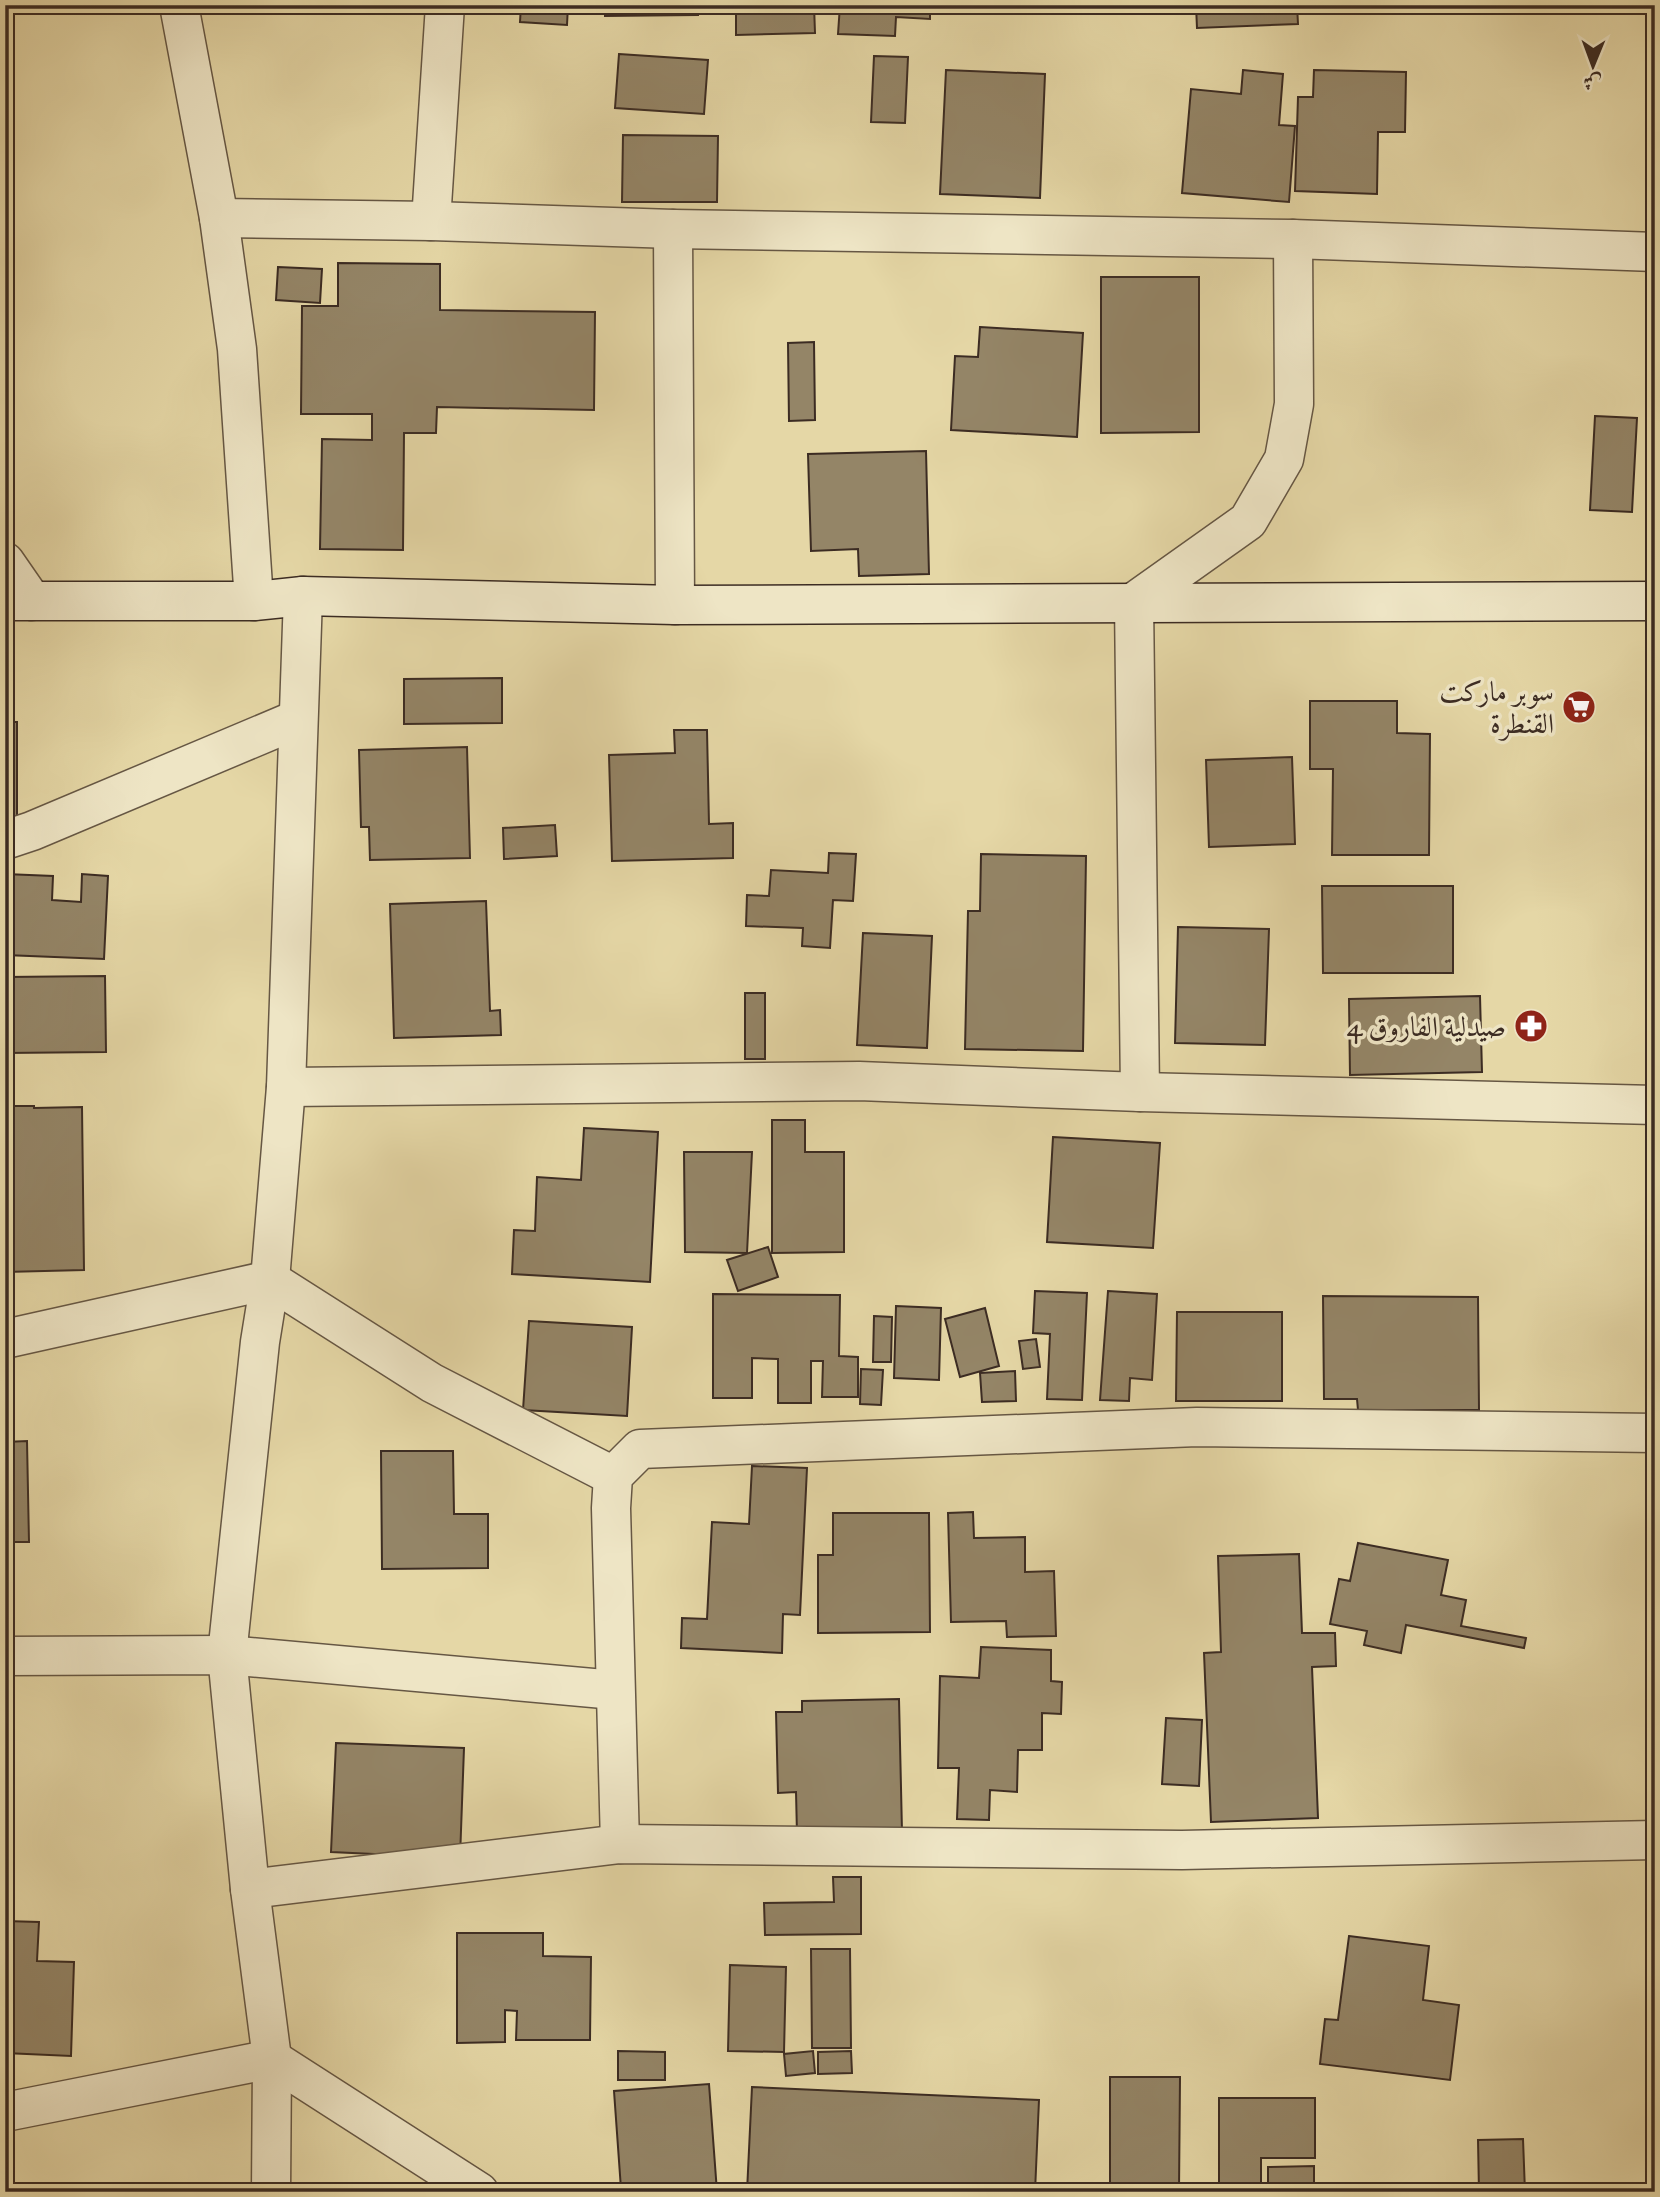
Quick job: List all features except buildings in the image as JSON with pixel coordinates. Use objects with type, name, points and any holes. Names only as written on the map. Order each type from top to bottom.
[{"type":"street","points":[[178,5],[219,218],[237,349],[254,601]]},
{"type":"street","points":[[431,221],[444,5]]},
{"type":"street","points":[[219,218],[431,221],[673,229],[1293,239],[1655,252]]},
{"type":"street","points":[[673,229],[675,605]]},
{"type":"street","points":[[1134,603],[1248,520],[1284,459],[1294,404],[1293,239]]},
{"type":"street","points":[[5,562],[18,601],[254,601],[303,596],[675,605],[1655,601]]},
{"type":"street","points":[[271,2192],[272,2059],[250,1889],[227,1655],[258,1356],[270,1280],[286,1087],[303,596]]},
{"type":"street","points":[[1134,603],[1140,1092]]},
{"type":"street","points":[[5,840],[298,719]]},
{"type":"street","points":[[286,1087],[859,1081],[1140,1092],[1655,1105]]},
{"type":"street","points":[[5,1339],[270,1280],[432,1383],[614,1475]]},
{"type":"street","points":[[620,1844],[611,1508],[614,1475],[640,1449],[1197,1427],[1655,1433]]},
{"type":"street","points":[[5,1656],[227,1655],[615,1690]]},
{"type":"street","points":[[250,1889],[620,1844],[1182,1850],[1655,1840]]},
{"type":"street","points":[[5,2112],[272,2059],[479,2192]]},
{"type":"place","name":"سوبر ماركت القنطرة","points":[[1579,707]]},
{"type":"place","name":"صيدلية الفاروق 4","points":[[1531,1026]]}]
